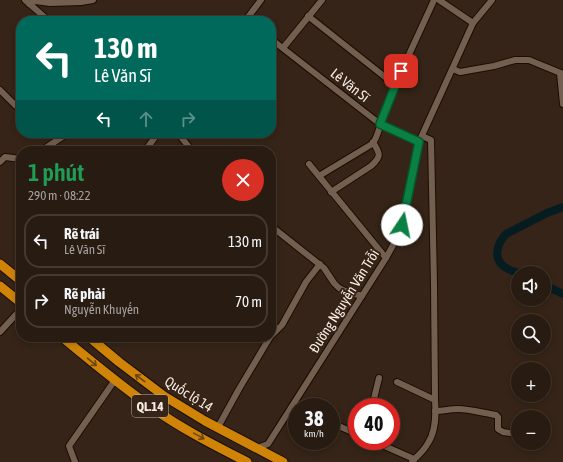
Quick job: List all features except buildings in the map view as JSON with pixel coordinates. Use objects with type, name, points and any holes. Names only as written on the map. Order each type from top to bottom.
[{"type":"highway","points":[[0,264],[16,277]]},
{"type":"highway","points":[[0,286],[16,299]]},
{"type":"highway","name":"QL.14","points":[[68,342],[155,410],[197,435],[248,462]]},
{"type":"highway","name":"Quốc lộ 14","points":[[95,342],[164,396],[205,421],[283,462]]},
{"type":"highway","points":[[248,462],[257,448]]},
{"type":"street","points":[[31,1],[81,2],[94,0]]},
{"type":"street","points":[[250,16],[261,0]]},
{"type":"street","points":[[283,48],[322,0]]},
{"type":"street","points":[[319,176],[374,142],[395,85],[434,0]]},
{"type":"street","points":[[439,0],[473,23]]},
{"type":"street","name":"Đường Nguyễn Văn Trỗi","points":[[257,448],[268,444],[386,258],[397,238],[402,225],[419,142],[473,23],[492,0]]},
{"type":"street","points":[[31,1],[44,16]]},
{"type":"street","points":[[308,16],[395,85]]},
{"type":"street","name":"Lê Văn Sĩ","points":[[276,43],[380,124],[419,142]]},
{"type":"street","points":[[453,69],[460,72],[494,66],[516,60],[529,60],[562,73],[563,104]]},
{"type":"street","points":[[0,90],[16,106]]},
{"type":"street","points":[[391,450],[413,461],[429,443],[435,426],[432,140],[422,136]]},
{"type":"street","points":[[48,146],[60,138]]},
{"type":"street","points":[[182,138],[188,146]]},
{"type":"street","points":[[331,192],[375,163],[378,159],[379,153],[374,142]]},
{"type":"street","points":[[0,162],[5,158],[16,159]]},
{"type":"street","points":[[308,164],[386,258]]},
{"type":"street","points":[[276,230],[320,264],[339,288],[362,296]]},
{"type":"street","points":[[276,332],[282,325],[306,282],[320,264]]},
{"type":"street","points":[[0,332],[16,314]]},
{"type":"street","points":[[218,427],[268,342]]},
{"type":"street","points":[[374,398],[380,378]]},
{"type":"street","points":[[75,462],[69,446],[115,380]]},
{"type":"street","points":[[397,382],[434,400]]},
{"type":"street","points":[[436,411],[460,409],[496,415],[498,417],[498,429],[503,432],[511,433]]},
{"type":"waterway","points":[[511,270],[503,266],[497,253],[500,243],[506,234],[547,213],[563,207]]},
{"type":"waterway","points":[[551,288],[563,294]]},
{"type":"route","points":[[401,71],[380,124],[419,142],[402,225]]}]
